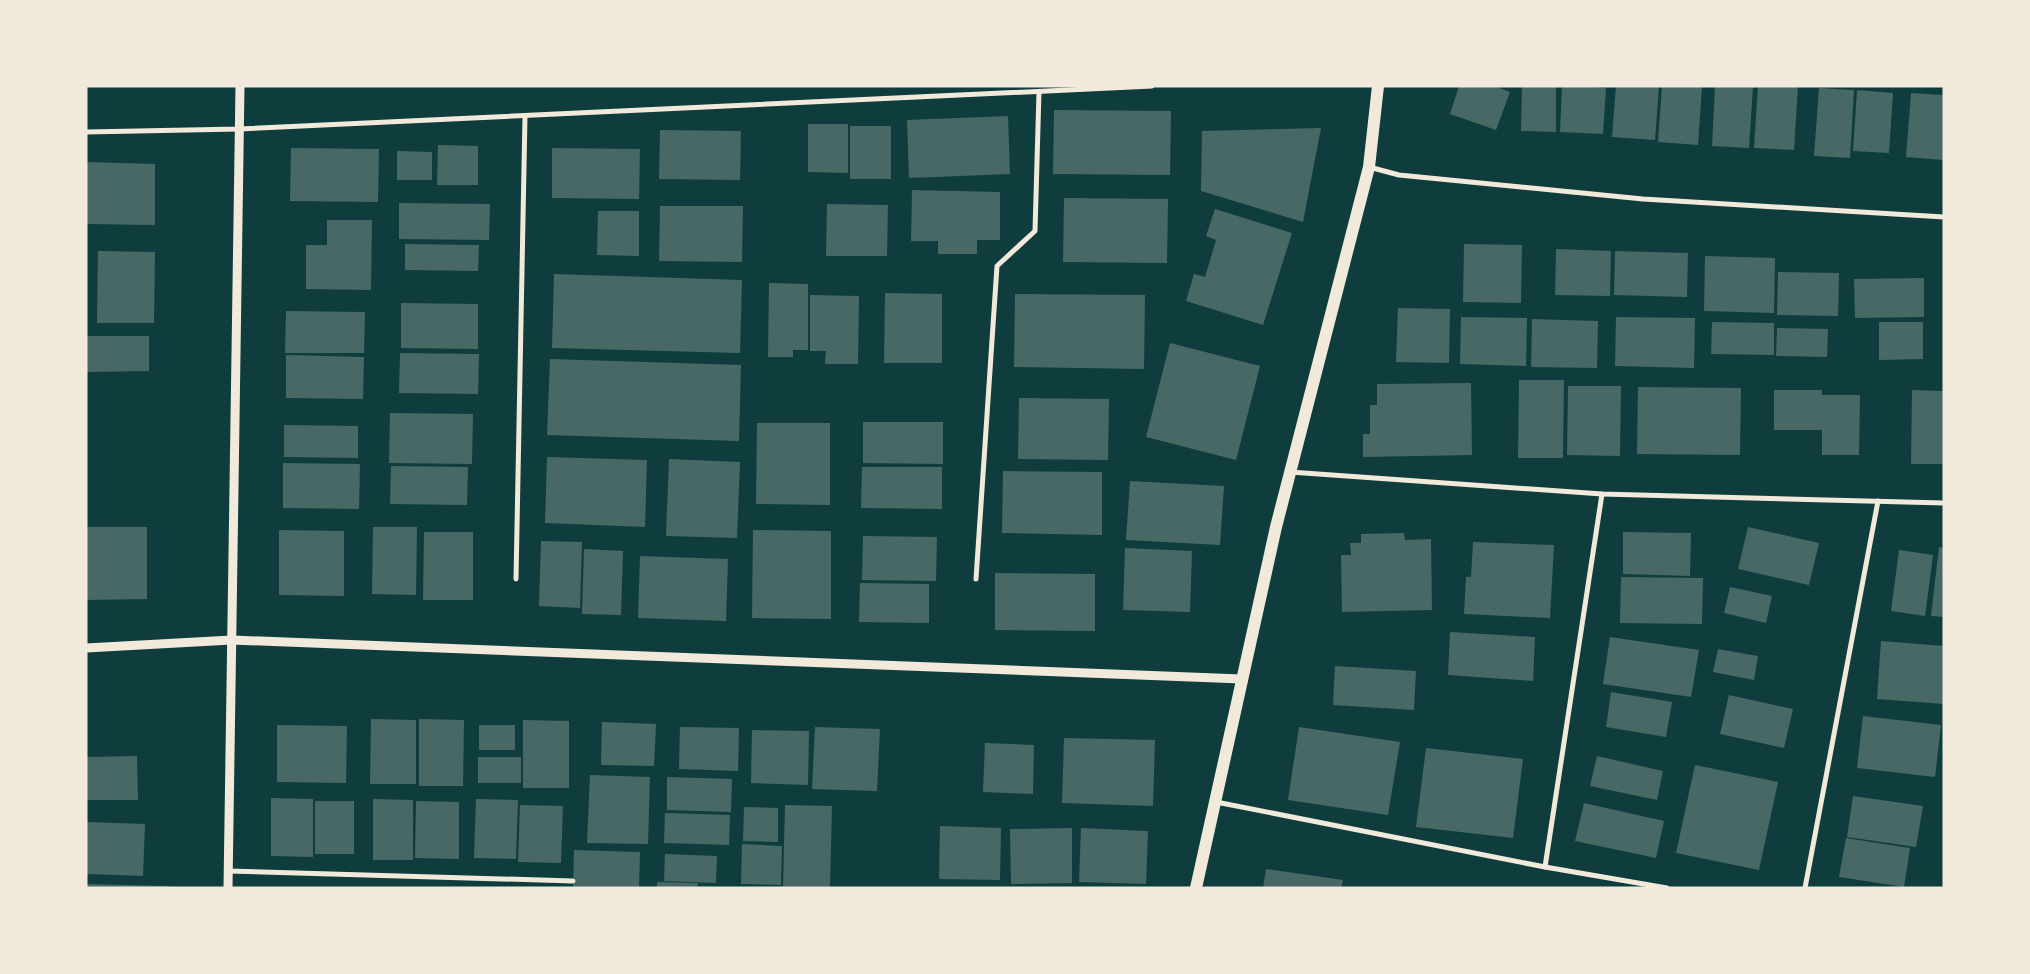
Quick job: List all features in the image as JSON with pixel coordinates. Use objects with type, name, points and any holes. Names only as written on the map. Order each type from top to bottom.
[{"type":"main road","points":[[1196,888],[1290,472],[1369,167],[1378,86]]},
{"type":"street","points":[[228,888],[240,86]]},
{"type":"street","points":[[86,132],[239,129],[1152,86]]},
{"type":"street","points":[[976,579],[997,266],[1036,231],[1039,92]]},
{"type":"street","points":[[516,579],[525,116]]},
{"type":"street","points":[[1369,167],[1399,175],[1643,199],[1944,217]]},
{"type":"street","points":[[1290,472],[1602,494],[1944,503]]},
{"type":"street","points":[[1545,868],[1602,494]]},
{"type":"street","points":[[1805,888],[1878,501]]},
{"type":"street","points":[[86,648],[232,640],[1242,679]]},
{"type":"street","points":[[1215,802],[1545,868],[1667,888]]},
{"type":"street","points":[[228,871],[573,881]]},
{"type":"building","points":[[1459,86],[1494,86],[1510,92],[1496,130],[1450,114]]},
{"type":"building","points":[[1522,86],[1556,86],[1556,132],[1521,131]]},
{"type":"building","points":[[1562,86],[1606,88],[1603,134],[1560,132]]},
{"type":"building","points":[[1616,86],[1659,86],[1655,140],[1612,137]]},
{"type":"building","points":[[1662,86],[1702,86],[1698,145],[1658,142]]},
{"type":"building","points":[[1715,86],[1753,86],[1749,148],[1712,146]]},
{"type":"building","points":[[1758,86],[1798,86],[1794,150],[1754,148]]},
{"type":"building","points":[[1819,88],[1854,90],[1850,158],[1814,156]]},
{"type":"building","points":[[1857,90],[1893,93],[1889,153],[1853,151]]},
{"type":"building","points":[[1911,93],[1944,95],[1943,160],[1906,157]]},
{"type":"building","points":[[1054,110],[1171,111],[1170,175],[1053,174]]},
{"type":"building","points":[[1008,116],[1010,174],[909,178],[907,120]]},
{"type":"building","points":[[808,124],[848,124],[848,173],[808,172]]},
{"type":"building","points":[[850,126],[891,126],[891,179],[850,179]]},
{"type":"building","points":[[1321,128],[1303,222],[1201,191],[1202,131]]},
{"type":"building","points":[[660,130],[741,131],[740,180],[659,179]]},
{"type":"building","points":[[438,145],[478,146],[478,185],[437,185]]},
{"type":"building","points":[[291,148],[379,149],[378,202],[290,201]]},
{"type":"building","points":[[552,148],[640,149],[639,199],[552,198]]},
{"type":"building","points":[[397,151],[432,152],[432,180],[397,180]]},
{"type":"building","points":[[86,162],[155,164],[155,225],[86,224]]},
{"type":"building","points":[[912,190],[1000,192],[1000,240],[977,240],[977,254],[938,254],[938,241],[911,241]]},
{"type":"building","points":[[1064,198],[1168,199],[1167,263],[1063,262]]},
{"type":"building","points":[[399,203],[490,204],[489,240],[399,239]]},
{"type":"building","points":[[827,204],[888,205],[887,256],[826,256]]},
{"type":"building","points":[[660,206],[743,206],[742,262],[659,261]]},
{"type":"building","points":[[1215,209],[1292,233],[1263,325],[1186,301],[1194,274],[1205,277],[1216,240],[1206,236]]},
{"type":"building","points":[[598,211],[639,211],[639,256],[597,255]]},
{"type":"building","points":[[327,220],[372,220],[371,290],[306,289],[306,245],[327,245]]},
{"type":"building","points":[[405,244],[479,245],[478,271],[405,270]]},
{"type":"building","points":[[1464,244],[1522,245],[1521,303],[1463,302]]},
{"type":"building","points":[[1556,249],[1611,251],[1610,296],[1555,295]]},
{"type":"building","points":[[98,251],[155,252],[154,323],[97,323]]},
{"type":"building","points":[[1615,251],[1688,253],[1687,297],[1614,295]]},
{"type":"building","points":[[1705,256],[1775,258],[1774,313],[1704,311]]},
{"type":"building","points":[[1778,272],[1839,273],[1838,316],[1777,315]]},
{"type":"building","points":[[554,274],[742,280],[740,353],[552,348]]},
{"type":"building","points":[[1924,278],[1924,317],[1855,318],[1854,279]]},
{"type":"building","points":[[769,283],[808,284],[808,350],[793,350],[793,357],[768,357]]},
{"type":"building","points":[[885,293],[942,294],[942,363],[884,363]]},
{"type":"building","points":[[1015,294],[1145,295],[1144,369],[1014,367]]},
{"type":"building","points":[[810,295],[859,296],[858,364],[825,364],[826,351],[810,351]]},
{"type":"building","points":[[401,303],[478,304],[478,349],[401,348]]},
{"type":"building","points":[[1398,308],[1450,309],[1449,363],[1396,362]]},
{"type":"building","points":[[286,311],[365,312],[364,353],[285,353]]},
{"type":"building","points":[[1461,317],[1527,318],[1526,366],[1460,364]]},
{"type":"building","points":[[1616,317],[1695,318],[1694,368],[1615,366]]},
{"type":"building","points":[[1532,319],[1598,321],[1597,368],[1531,367]]},
{"type":"building","points":[[1712,322],[1774,323],[1774,355],[1711,354]]},
{"type":"building","points":[[1879,322],[1923,322],[1923,359],[1879,360]]},
{"type":"building","points":[[1777,328],[1828,329],[1827,357],[1776,356]]},
{"type":"building","points":[[86,336],[149,336],[149,371],[87,372]]},
{"type":"building","points":[[1170,343],[1260,366],[1236,460],[1146,437]]},
{"type":"building","points":[[400,353],[479,354],[478,394],[399,393]]},
{"type":"building","points":[[286,355],[364,357],[363,399],[286,398]]},
{"type":"building","points":[[550,359],[741,365],[739,441],[547,435]]},
{"type":"building","points":[[1519,380],[1564,380],[1563,458],[1518,458]]},
{"type":"building","points":[[1471,383],[1472,455],[1363,457],[1363,434],[1370,434],[1370,405],[1377,405],[1377,384]]},
{"type":"building","points":[[1568,386],[1621,386],[1620,456],[1567,455]]},
{"type":"building","points":[[1638,387],[1741,388],[1740,455],[1637,454]]},
{"type":"building","points":[[1774,390],[1822,390],[1822,395],[1860,395],[1859,455],[1822,455],[1822,430],[1774,430]]},
{"type":"building","points":[[1912,390],[1944,391],[1944,464],[1911,464]]},
{"type":"building","points":[[1019,398],[1109,399],[1108,460],[1018,459]]},
{"type":"building","points":[[390,413],[473,414],[472,464],[389,463]]},
{"type":"building","points":[[863,422],[943,422],[943,464],[863,463]]},
{"type":"building","points":[[757,423],[830,423],[830,505],[756,504]]},
{"type":"building","points":[[284,425],[358,426],[358,458],[284,457]]},
{"type":"building","points":[[547,457],[647,460],[645,527],[545,523]]},
{"type":"building","points":[[669,459],[740,462],[737,538],[666,536]]},
{"type":"building","points":[[283,463],[360,464],[359,509],[283,508]]},
{"type":"building","points":[[391,466],[468,467],[467,505],[390,504]]},
{"type":"building","points":[[862,467],[942,467],[942,509],[861,508]]},
{"type":"building","points":[[1003,471],[1102,472],[1102,535],[1002,533]]},
{"type":"building","points":[[1130,481],[1224,486],[1220,545],[1126,540]]},
{"type":"building","points":[[86,527],[147,527],[147,599],[86,600]]},
{"type":"building","points":[[373,527],[417,527],[416,595],[372,594]]},
{"type":"building","points":[[1748,527],[1819,543],[1809,585],[1738,569]]},
{"type":"building","points":[[279,530],[344,531],[344,596],[279,595]]},
{"type":"building","points":[[753,530],[831,531],[831,619],[752,618]]},
{"type":"building","points":[[424,532],[473,532],[473,600],[423,600]]},
{"type":"building","points":[[1623,532],[1691,533],[1690,576],[1623,574]]},
{"type":"building","points":[[1404,533],[1405,540],[1431,539],[1432,610],[1342,612],[1341,555],[1351,555],[1350,543],[1361,543],[1361,534]]},
{"type":"building","points":[[863,536],[937,537],[936,581],[862,580]]},
{"type":"building","points":[[541,541],[582,542],[580,608],[539,606]]},
{"type":"building","points":[[1473,542],[1554,545],[1550,618],[1464,614],[1466,577],[1471,577]]},
{"type":"building","points":[[1939,547],[1944,548],[1944,617],[1931,616]]},
{"type":"building","points":[[1125,548],[1192,551],[1190,612],[1123,610]]},
{"type":"building","points":[[584,549],[623,551],[621,615],[582,614]]},
{"type":"building","points":[[1899,550],[1933,555],[1925,616],[1891,611]]},
{"type":"building","points":[[640,556],[728,559],[726,621],[638,618]]},
{"type":"building","points":[[995,573],[1095,574],[1095,631],[995,630]]},
{"type":"building","points":[[1621,577],[1703,578],[1702,624],[1620,623]]},
{"type":"building","points":[[860,583],[929,584],[929,623],[859,622]]},
{"type":"building","points":[[1730,587],[1772,596],[1766,623],[1724,613]]},
{"type":"building","points":[[1450,632],[1535,637],[1533,681],[1448,675]]},
{"type":"building","points":[[1610,637],[1699,650],[1691,697],[1603,684]]},
{"type":"building","points":[[1881,641],[1944,646],[1944,704],[1877,699]]},
{"type":"building","points":[[1718,649],[1758,656],[1754,680],[1713,672]]},
{"type":"building","points":[[1335,666],[1416,671],[1414,710],[1333,705]]},
{"type":"building","points":[[1611,692],[1672,702],[1666,737],[1606,727]]},
{"type":"building","points":[[1729,695],[1793,709],[1784,748],[1720,734]]},
{"type":"building","points":[[1863,716],[1941,725],[1935,777],[1857,768]]},
{"type":"building","points":[[371,719],[416,720],[416,784],[370,784]]},
{"type":"building","points":[[419,719],[464,720],[463,786],[419,786]]},
{"type":"building","points":[[523,720],[569,721],[569,788],[523,788]]},
{"type":"building","points":[[602,722],[656,724],[654,766],[601,765]]},
{"type":"building","points":[[277,725],[347,726],[346,783],[277,782]]},
{"type":"building","points":[[479,725],[515,725],[515,750],[479,750]]},
{"type":"building","points":[[680,727],[739,728],[738,771],[679,769]]},
{"type":"building","points":[[815,727],[880,729],[877,791],[812,789]]},
{"type":"building","points":[[1299,727],[1400,742],[1388,815],[1288,800]]},
{"type":"building","points":[[752,730],[809,731],[808,785],[751,783]]},
{"type":"building","points":[[1064,738],[1155,740],[1153,806],[1062,803]]},
{"type":"building","points":[[985,743],[1034,745],[1033,794],[983,792]]},
{"type":"building","points":[[1426,748],[1523,759],[1513,838],[1416,827]]},
{"type":"building","points":[[137,756],[138,800],[86,800],[86,757]]},
{"type":"building","points":[[1597,756],[1663,771],[1657,800],[1590,786]]},
{"type":"building","points":[[478,757],[521,757],[521,783],[478,783]]},
{"type":"building","points":[[1695,765],[1778,782],[1759,870],[1676,853]]},
{"type":"building","points":[[590,775],[650,777],[648,844],[587,843]]},
{"type":"building","points":[[667,777],[732,779],[731,812],[667,810]]},
{"type":"building","points":[[1853,796],[1923,806],[1916,847],[1847,837]]},
{"type":"building","points":[[271,798],[313,799],[313,857],[271,856]]},
{"type":"building","points":[[373,799],[413,800],[413,860],[373,860]]},
{"type":"building","points":[[476,799],[518,800],[516,859],[474,858]]},
{"type":"building","points":[[315,801],[354,801],[354,854],[315,854]]},
{"type":"building","points":[[416,801],[459,802],[459,859],[415,858]]},
{"type":"building","points":[[1584,803],[1664,821],[1656,858],[1575,841]]},
{"type":"building","points":[[520,805],[563,806],[561,863],[518,862]]},
{"type":"building","points":[[785,805],[832,806],[830,888],[783,888]]},
{"type":"building","points":[[744,807],[778,808],[778,842],[743,841]]},
{"type":"building","points":[[665,813],[730,815],[729,845],[664,843]]},
{"type":"building","points":[[86,822],[145,824],[143,876],[86,874]]},
{"type":"building","points":[[940,826],[1001,828],[1000,880],[939,879]]},
{"type":"building","points":[[1072,828],[1072,883],[1011,884],[1010,829]]},
{"type":"building","points":[[1081,828],[1148,831],[1146,884],[1079,882]]},
{"type":"building","points":[[1846,838],[1910,848],[1904,887],[1839,877]]},
{"type":"building","points":[[742,844],[782,846],[781,885],[741,884]]},
{"type":"building","points":[[574,850],[640,852],[639,888],[573,888]]},
{"type":"building","points":[[665,854],[717,856],[716,883],[664,881]]},
{"type":"building","points":[[1266,869],[1343,880],[1341,888],[1263,888]]},
{"type":"building","points":[[657,882],[698,883],[697,888],[657,888]]},
{"type":"building","points":[[86,884],[169,886],[169,888],[86,888]]}]
